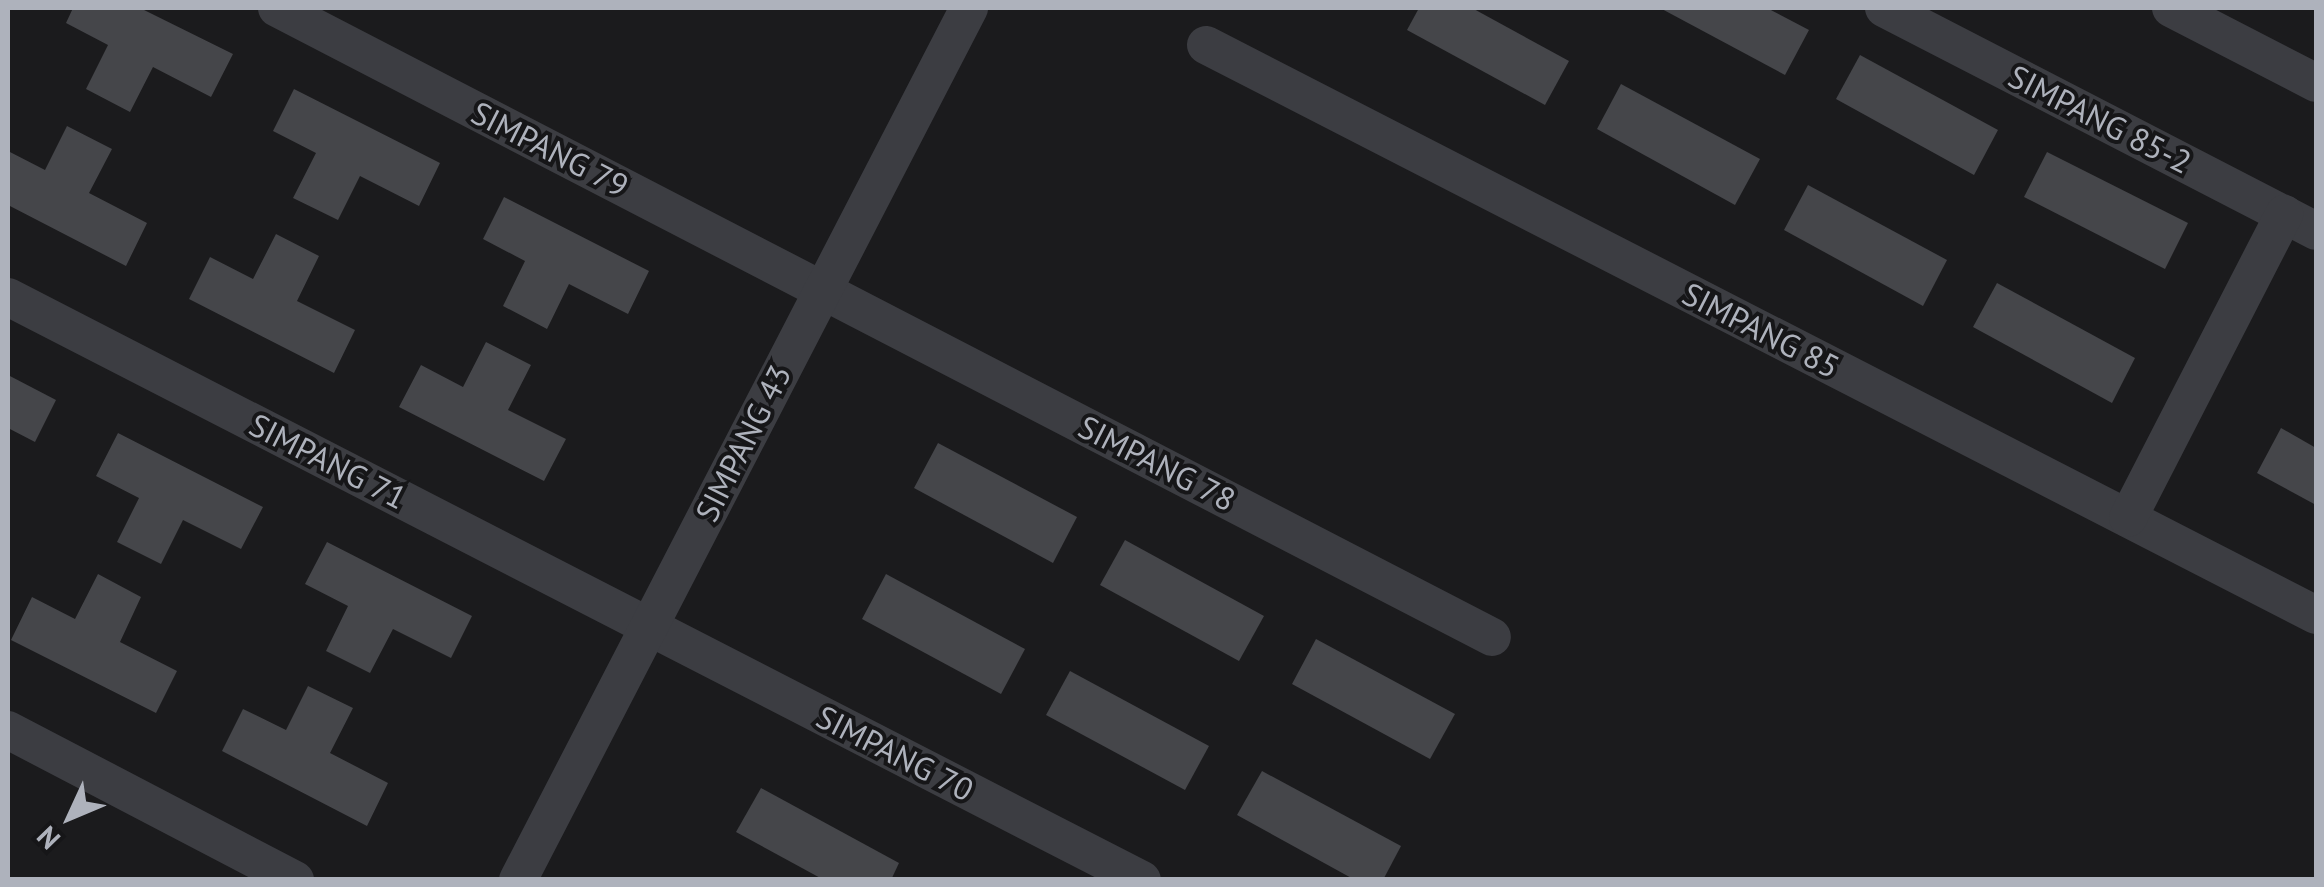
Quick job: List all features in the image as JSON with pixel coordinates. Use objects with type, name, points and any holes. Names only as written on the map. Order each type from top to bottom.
[{"type":"street","name":"SIMPANG 79","points":[[277,8],[822,290]]},
{"type":"street","name":"SIMPANG 43","points":[[518,880],[969,8]]},
{"type":"street","name":"SIMPANG 85-2","points":[[1884,8],[2300,222]]},
{"type":"street","points":[[2171,8],[2316,84]]},
{"type":"street","name":"SIMPANG 85","points":[[1206,45],[2316,615]]},
{"type":"street","points":[[2128,518],[2300,222]]},
{"type":"street","name":"SIMPANG 78","points":[[822,290],[1492,636]]},
{"type":"street","name":"SIMPANG 71","points":[[8,297],[649,626]]},
{"type":"street","name":"SIMPANG 70","points":[[649,626],[1142,880]]},
{"type":"street","points":[[8,730],[295,880]]},
{"type":"building","points":[[73,8],[140,8],[233,54],[211,97],[153,67],[130,112],[86,89],[108,45],[66,23]]},
{"type":"building","points":[[1419,8],[1472,8],[1569,61],[1545,105],[1407,30]]},
{"type":"building","points":[[1660,8],[1767,8],[1809,30],[1785,75]]},
{"type":"building","points":[[1860,55],[1998,130],[1974,175],[1836,99]]},
{"type":"building","points":[[1621,84],[1760,159],[1735,205],[1597,129]]},
{"type":"building","points":[[294,89],[440,163],[419,206],[360,176],[338,220],[293,198],[316,153],[273,131]]},
{"type":"building","points":[[67,126],[112,149],[89,193],[147,223],[126,266],[8,205],[8,151],[45,170]]},
{"type":"building","points":[[2047,152],[2188,223],[2165,269],[2024,197]]},
{"type":"building","points":[[1808,185],[1947,260],[1923,306],[1784,230]]},
{"type":"building","points":[[504,197],[649,271],[628,314],[569,284],[547,329],[503,306],[525,261],[483,239]]},
{"type":"building","points":[[276,234],[319,256],[297,301],[355,330],[334,373],[189,299],[210,257],[253,279]]},
{"type":"building","points":[[1997,283],[2135,358],[2112,403],[1973,327]]},
{"type":"building","points":[[486,342],[531,365],[508,410],[566,439],[544,481],[399,407],[421,365],[463,387]]},
{"type":"building","points":[[8,375],[56,400],[35,442],[8,428]]},
{"type":"building","points":[[2281,428],[2316,448],[2316,505],[2257,473]]},
{"type":"building","points":[[118,433],[263,507],[241,549],[183,520],[161,564],[117,542],[139,498],[96,476]]},
{"type":"building","points":[[938,443],[1077,517],[1053,563],[914,488]]},
{"type":"building","points":[[1125,540],[1264,616],[1239,661],[1100,585]]},
{"type":"building","points":[[327,542],[472,616],[451,658],[393,629],[370,673],[326,651],[348,606],[305,584]]},
{"type":"building","points":[[98,574],[141,597],[120,642],[177,671],[156,713],[11,640],[32,597],[75,619]]},
{"type":"building","points":[[886,574],[1025,649],[1001,694],[862,619]]},
{"type":"building","points":[[1316,639],[1455,714],[1430,759],[1292,684]]},
{"type":"building","points":[[1070,671],[1209,746],[1185,790],[1046,715]]},
{"type":"building","points":[[308,686],[353,708],[330,753],[388,783],[367,826],[222,751],[243,709],[286,730]]},
{"type":"building","points":[[1262,771],[1401,846],[1383,880],[1355,880],[1237,815]]},
{"type":"building","points":[[761,788],[899,863],[891,880],[824,880],[736,832]]}]
